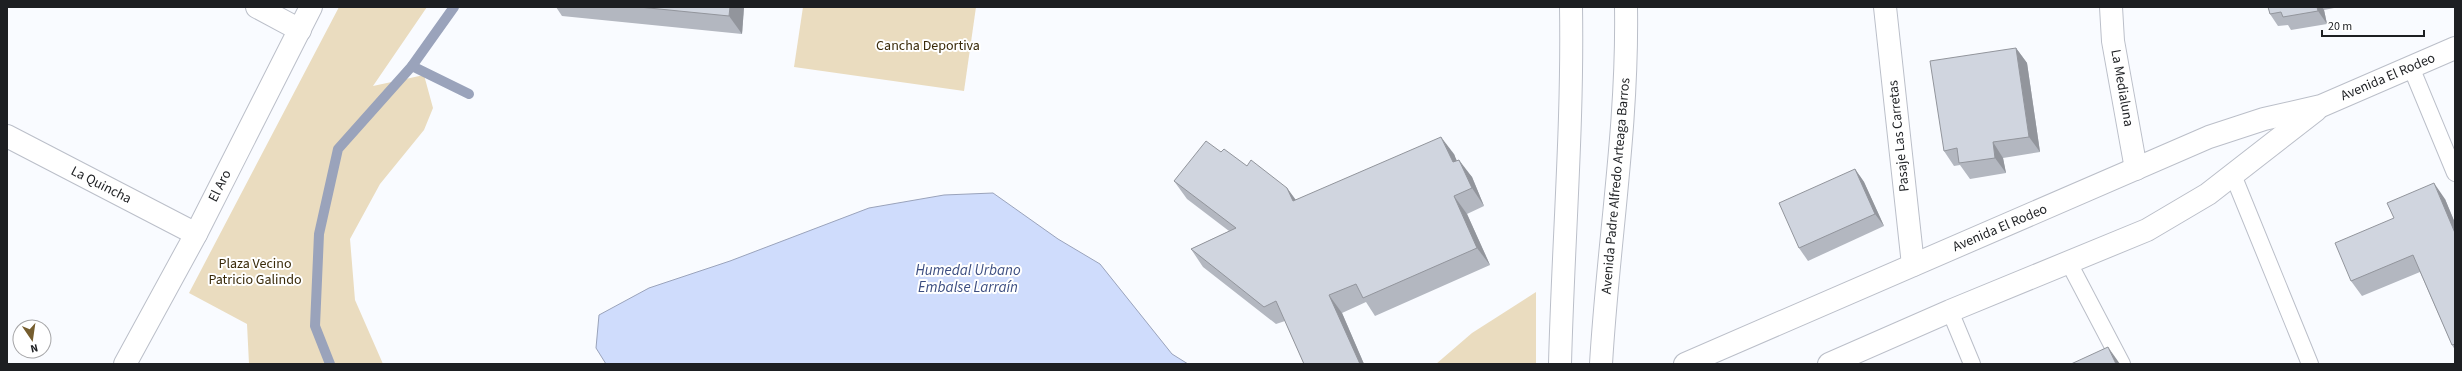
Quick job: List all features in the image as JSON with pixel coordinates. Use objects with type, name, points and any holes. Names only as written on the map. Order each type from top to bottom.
[{"type":"main road","points":[[258,7],[300,30]]},
{"type":"main road","name":"El Aro","points":[[125,364],[196,234],[311,7]]},
{"type":"main road","points":[[1560,364],[1562,277],[1571,129],[1571,7]]},
{"type":"main road","name":"Avenida Padre Alfredo Arteaga Barros","points":[[1601,364],[1605,300],[1625,105],[1626,7]]},
{"type":"main road","name":"Pasaje Las Carretas","points":[[1885,7],[1913,265]]},
{"type":"main road","name":"La Medialuna","points":[[2111,7],[2114,41],[2136,169]]},
{"type":"main road","name":"Avenida El Rodeo","points":[[1685,364],[2209,137],[2264,119],[2321,106],[2455,48]]},
{"type":"main road","name":"Avenida El Rodeo","points":[[1829,364],[1950,311],[2147,230],[2183,211],[2233,175],[2321,106]]},
{"type":"main road","name":"La Quincha","points":[[7,136],[196,234]]},
{"type":"lane","points":[[2411,67],[2455,173]]},
{"type":"lane","points":[[2233,175],[2310,364]]},
{"type":"lane","points":[[2068,263],[2122,364]]},
{"type":"lane","points":[[1950,311],[1972,364]]},
{"type":"green space","name":"Plaza Vecino Patricio Galindo","points":[[339,7],[427,7],[373,86],[424,75],[433,108],[424,130],[380,184],[350,239],[355,300],[383,364],[249,364],[247,324],[189,293]]},
{"type":"green space","name":"Cancha Deportiva","points":[[803,7],[976,7],[964,91],[794,67]]},
{"type":"green space","points":[[1536,292],[1536,364],[1436,364],[1472,333]]},
{"type":"water","name":"Humedal Urbano Embalse Larraín","points":[[993,193],[1058,239],[1100,264],[1172,354],[1188,364],[606,364],[596,348],[599,315],[649,288],[730,261],[869,208],[944,195]]},
{"type":"building","points":[[639,7],[730,7],[729,16]]},
{"type":"building","points":[[2268,7],[2317,7],[2318,11],[2283,17],[2281,12],[2270,14]]},
{"type":"building","points":[[2016,48],[2029,137],[1993,142],[1995,158],[1959,163],[1957,148],[1944,151],[1930,61]]},
{"type":"building","points":[[1441,137],[1453,162],[1459,160],[1472,188],[1454,196],[1477,248],[1363,298],[1356,284],[1329,295],[1360,364],[1304,364],[1276,301],[1264,307],[1191,249],[1236,228],[1174,181],[1206,141],[1221,152],[1224,149],[1247,166],[1251,160],[1287,188],[1293,201]]},
{"type":"building","points":[[1855,169],[1875,214],[1799,248],[1779,203]]},
{"type":"building","points":[[2434,183],[2455,233],[2455,344],[2452,345],[2413,255],[2351,281],[2335,243],[2394,218],[2387,203]]},
{"type":"building","points":[[2108,347],[2116,364],[2071,364]]},
{"type":"waterway","points":[[330,364],[315,326],[319,234],[338,149],[412,66],[454,7]]},
{"type":"waterway","points":[[412,66],[469,94]]}]
